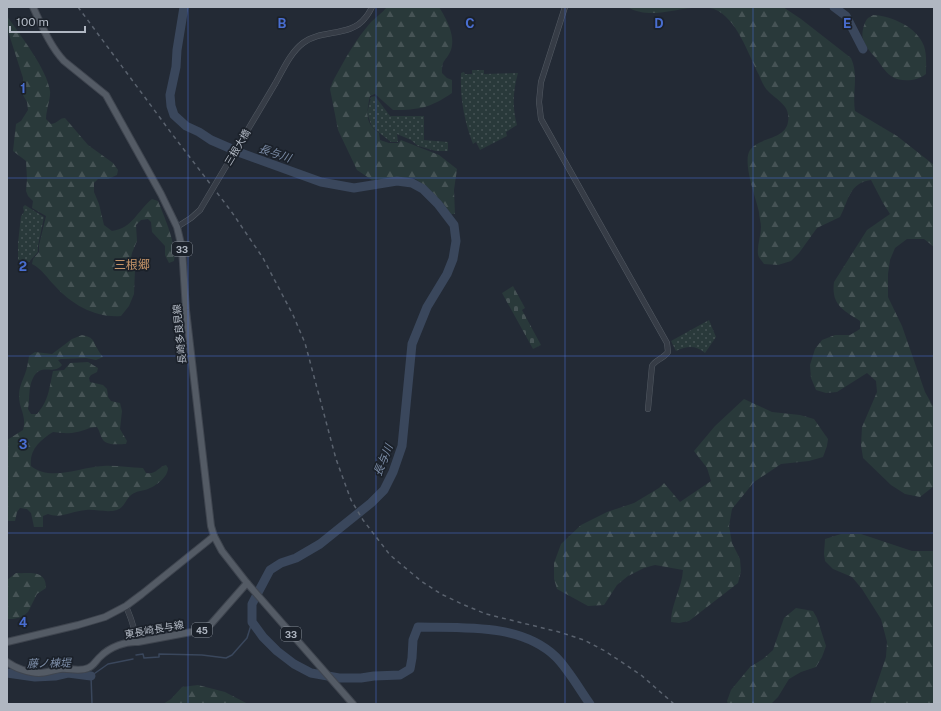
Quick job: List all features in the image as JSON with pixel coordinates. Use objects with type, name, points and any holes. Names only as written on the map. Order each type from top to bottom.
[{"type":"main road","name":"長崎多良見線","points":[[33,7],[58,55],[106,95],[158,188],[177,227],[182,248],[186,310],[211,526],[214,536],[222,551],[248,585],[353,704]]},
{"type":"main road","points":[[7,642],[105,617],[126,606],[214,536]]},
{"type":"main road","name":"東長崎長与線","points":[[7,662],[11,665],[38,673],[61,669],[84,670],[95,664],[100,656],[107,651],[130,641],[138,642],[202,630],[211,624],[248,585]]},
{"type":"street","name":"三根大橋","points":[[177,227],[200,210],[295,50],[313,37],[345,30],[357,25],[365,19],[372,7]]},
{"type":"street","points":[[565,7],[541,82],[539,102],[541,119],[667,343],[668,352],[665,356],[654,362],[652,366],[648,409]]},
{"type":"street","points":[[126,606],[138,642]]},
{"type":"green space","points":[[387,7],[439,7],[450,27],[452,45],[451,50],[444,62],[442,73],[447,78],[452,80],[452,93],[431,105],[417,109],[402,110],[393,110],[375,94],[370,96],[368,116],[371,125],[379,133],[380,140],[389,143],[398,143],[401,140],[439,155],[457,169],[454,190],[455,214],[451,214],[443,203],[427,187],[414,178],[372,180],[357,170],[338,130],[330,89],[333,81],[360,36],[371,22]]},
{"type":"green space","points":[[627,7],[783,7],[851,58],[855,71],[855,111],[897,136],[934,165],[934,247],[924,239],[907,239],[895,248],[890,260],[888,274],[888,297],[902,326],[925,392],[934,408],[934,486],[920,497],[905,494],[891,485],[863,458],[861,445],[862,427],[877,392],[876,381],[867,373],[837,392],[826,393],[816,390],[811,378],[810,365],[815,349],[822,340],[835,335],[850,335],[860,329],[860,321],[844,310],[836,302],[834,296],[834,282],[867,230],[890,214],[871,180],[858,185],[854,189],[840,217],[817,228],[799,253],[791,261],[778,265],[764,264],[759,258],[758,254],[761,225],[750,180],[748,156],[750,150],[754,146],[777,135],[786,128],[788,122],[788,112],[786,108],[765,88],[741,38],[729,20],[722,14],[714,9],[706,8],[651,13],[635,11]]},
{"type":"green space","points":[[873,15],[896,20],[916,33],[921,39],[925,49],[926,74],[914,80],[899,80],[886,72],[868,48],[862,37],[865,22]]},
{"type":"green space","points":[[7,16],[39,63],[48,82],[50,94],[46,119],[51,124],[65,118],[88,145],[113,163],[118,170],[117,175],[108,179],[98,179],[94,183],[94,192],[99,204],[104,225],[112,231],[125,226],[130,223],[152,199],[158,201],[166,222],[174,247],[174,261],[169,263],[165,255],[165,246],[152,232],[151,222],[148,219],[141,220],[136,225],[137,241],[132,253],[130,264],[135,270],[134,294],[129,306],[121,316],[103,315],[85,309],[69,299],[42,271],[32,264],[33,259],[39,252],[39,245],[46,216],[32,208],[33,201],[28,196],[26,191],[26,161],[13,151],[16,124],[21,121],[28,110],[27,102],[23,95],[23,78],[7,28]]},
{"type":"green space","points":[[472,70],[484,70],[484,74],[518,73],[514,99],[514,112],[517,125],[506,132],[507,136],[480,150],[476,142],[473,144],[465,118],[462,100],[461,73],[464,72],[465,74],[472,74]]},
{"type":"green space","points":[[375,96],[390,116],[424,116],[424,140],[448,142],[448,151],[436,151],[418,146],[411,140],[397,134],[398,142],[391,142],[372,127],[367,113],[371,97]]},
{"type":"green space","points":[[25,205],[44,217],[38,252],[29,262],[18,260],[21,216],[24,212],[23,207]]},
{"type":"green space","points":[[513,286],[525,308],[522,310],[541,345],[533,349],[502,293]]},
{"type":"green space","points":[[709,320],[716,337],[705,353],[702,350],[691,347],[676,351],[671,341]]},
{"type":"green space","points":[[82,335],[92,339],[103,357],[96,360],[86,358],[61,359],[58,360],[62,365],[58,368],[43,370],[36,373],[31,382],[28,409],[31,414],[37,414],[41,409],[48,394],[53,371],[64,370],[70,363],[88,362],[98,368],[97,372],[89,378],[90,382],[103,385],[107,389],[108,397],[111,401],[120,403],[122,411],[120,429],[127,441],[126,444],[105,442],[97,427],[71,433],[53,432],[36,446],[32,455],[31,466],[39,471],[47,473],[108,466],[143,468],[146,473],[152,473],[166,465],[168,468],[166,475],[154,486],[133,494],[122,507],[117,510],[86,510],[57,516],[48,514],[43,516],[43,527],[34,527],[31,513],[27,509],[20,508],[17,512],[15,521],[7,521],[7,440],[23,430],[24,421],[19,401],[19,393],[29,356],[35,352],[52,354],[72,339]]},
{"type":"green space","points":[[744,399],[772,412],[800,415],[814,419],[828,439],[823,457],[809,461],[781,464],[754,482],[732,509],[729,526],[732,543],[740,559],[741,571],[738,583],[689,621],[679,623],[671,622],[671,615],[681,583],[683,570],[655,565],[644,568],[628,576],[617,585],[604,605],[588,606],[557,589],[554,579],[554,563],[561,544],[581,525],[607,512],[634,503],[659,488],[664,483],[680,502],[711,481],[707,468],[694,451],[715,426]]},
{"type":"green space","points":[[841,534],[861,534],[912,551],[934,551],[934,704],[870,704],[886,657],[887,642],[881,619],[862,589],[852,577],[833,569],[825,561],[825,539]]},
{"type":"green space","points":[[16,573],[31,573],[40,575],[45,582],[46,588],[37,594],[28,612],[22,617],[7,619],[7,580]]},
{"type":"green space","points":[[796,608],[813,611],[817,618],[826,646],[816,667],[801,672],[789,679],[778,697],[771,704],[728,704],[727,701],[731,690],[750,667],[763,659],[773,650],[784,618]]},
{"type":"green space","points":[[198,685],[225,692],[248,704],[163,704],[171,699],[182,687]]},
{"type":"waterway","name":"長与川","points":[[184,7],[177,50],[176,67],[170,95],[174,115],[186,126],[211,140],[241,153],[321,182],[354,188],[397,181],[412,183],[423,189],[438,204],[454,225],[456,241],[453,259],[447,274],[427,307],[412,344],[402,446],[393,472],[384,490],[371,503],[320,544],[296,558],[281,563],[270,570],[252,604],[252,622],[263,637],[277,651],[294,664],[311,673],[339,678],[400,675],[410,669],[413,640],[418,627],[472,628],[509,633],[526,638],[542,646],[556,657],[590,704]]},
{"type":"waterway","points":[[834,7],[846,16],[863,49]]},
{"type":"waterway","points":[[136,655],[143,654],[144,658],[159,657],[159,654],[202,655],[226,658],[232,655],[247,638],[252,622]]},
{"type":"waterway","points":[[92,704],[91,676],[108,664],[133,659]]},
{"type":"waterway","name":"藤ノ棟堤","points":[[7,673],[35,677],[55,676],[68,673],[91,676]]},
{"type":"railway","points":[[78,7],[231,211],[263,258],[293,315],[305,343],[336,459],[351,500],[363,520],[390,555],[421,581],[441,594],[462,604],[486,614],[559,632],[584,640],[605,651],[641,675],[674,704]]},
{"type":"district","name":"三根郷","points":[[132,265]]}]
